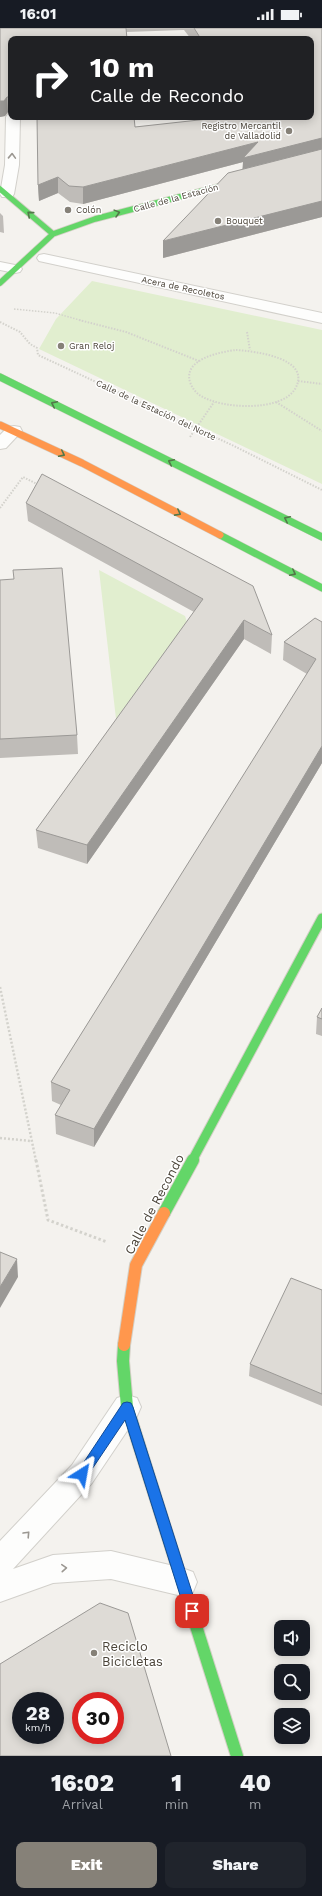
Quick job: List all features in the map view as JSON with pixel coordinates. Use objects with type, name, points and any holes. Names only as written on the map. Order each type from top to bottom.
[{"type":"street","points":[[0,283],[53,234],[3,192],[12,165],[13,120]]},
{"type":"street","name":"Calle de la Estación","points":[[53,234],[95,219],[254,177]]},
{"type":"street","name":"Acera de Recoletos","points":[[44,258],[322,318]]},
{"type":"street","points":[[0,266],[15,269]]},
{"type":"street","points":[[0,377],[322,537]]},
{"type":"street","points":[[0,444],[7,428],[82,463],[322,588]]},
{"type":"street","name":"Calle de Recondo","points":[[237,1756],[127,1407],[123,1361],[125,1339],[136,1265],[322,918]]},
{"type":"street","points":[[0,1562],[82,1474],[127,1407]]},
{"type":"street","points":[[0,1588],[53,1569],[111,1565],[182,1582]]},
{"type":"path","points":[[11,309],[54,312],[126,332],[199,361]]},
{"type":"path","name":"Calle de la Estación del Norte","points":[[0,322],[20,332],[30,344],[37,348],[38,355],[196,428],[322,490]]},
{"type":"path","points":[[236,350],[266,353],[280,358],[291,365],[297,373],[298,381],[295,389],[287,397],[276,402],[250,406],[214,402],[200,395],[192,388],[188,378],[191,369],[199,361],[215,354],[236,350]]},
{"type":"path","points":[[298,381],[322,384]]},
{"type":"path","points":[[173,463],[214,402]]},
{"type":"path","points":[[276,402],[322,431]]},
{"type":"path","points":[[0,508],[23,477],[42,486]]},
{"type":"path","points":[[0,987],[48,1220],[142,1254]]},
{"type":"path","points":[[0,1138],[31,1141]]},
{"type":"green space","points":[[92,281],[322,330],[322,484],[39,349],[56,319]]},
{"type":"green space","points":[[99,570],[185,616],[187,622],[116,719]]},
{"type":"building","points":[[0,28],[126,28],[127,36],[8,36],[8,97],[4,101],[0,101]]},
{"type":"building","points":[[194,28],[322,28],[322,138],[243,158],[258,142],[83,187],[69,186],[58,177],[38,185],[37,120],[134,120],[135,127],[199,120],[314,120],[314,36],[199,36]]},
{"type":"building","points":[[322,149],[322,201],[163,241],[228,173]]},
{"type":"building","points":[[42,474],[253,586],[272,635],[244,620],[87,845],[36,830],[203,599],[26,503]]},
{"type":"building","points":[[62,568],[77,735],[0,739],[0,580],[14,579],[13,570]]},
{"type":"building","points":[[315,618],[322,622],[322,746],[94,1129],[55,1115],[70,1090],[51,1082],[316,659],[284,642]]},
{"type":"building","points":[[322,1008],[322,1019],[317,1017]]},
{"type":"building","points":[[0,1252],[17,1259],[0,1287]]},
{"type":"building","points":[[291,1278],[322,1290],[322,1394],[250,1364]]},
{"type":"building","points":[[100,1603],[128,1613],[171,1756],[0,1756],[0,1664]]},
{"type":"traffic: fast","points":[[0,283],[53,234],[95,219],[244,180]]},
{"type":"traffic: fast","points":[[0,189],[53,234]]},
{"type":"traffic: fast","points":[[0,377],[322,537]]},
{"type":"traffic: fast","points":[[220,535],[322,588]]},
{"type":"traffic: fast","points":[[164,1213],[322,918]]},
{"type":"traffic: fast","points":[[124,1345],[123,1361],[127,1407],[237,1756]]},
{"type":"traffic: slow","points":[[0,425],[82,463],[220,535]]},
{"type":"traffic: slow","points":[[124,1345],[136,1265],[164,1213]]},
{"type":"place","name":"Registro Mercantil de Valladolid","points":[[289,131]]},
{"type":"place","name":"Colón","points":[[68,210]]},
{"type":"place","name":"Bouquet","points":[[218,221]]},
{"type":"place","name":"Gran Reloj","points":[[61,346]]},
{"type":"place","name":"Reciclo Bicicletas","points":[[94,1653]]},
{"type":"route","points":[[82,1474],[127,1407],[192,1611]]}]
